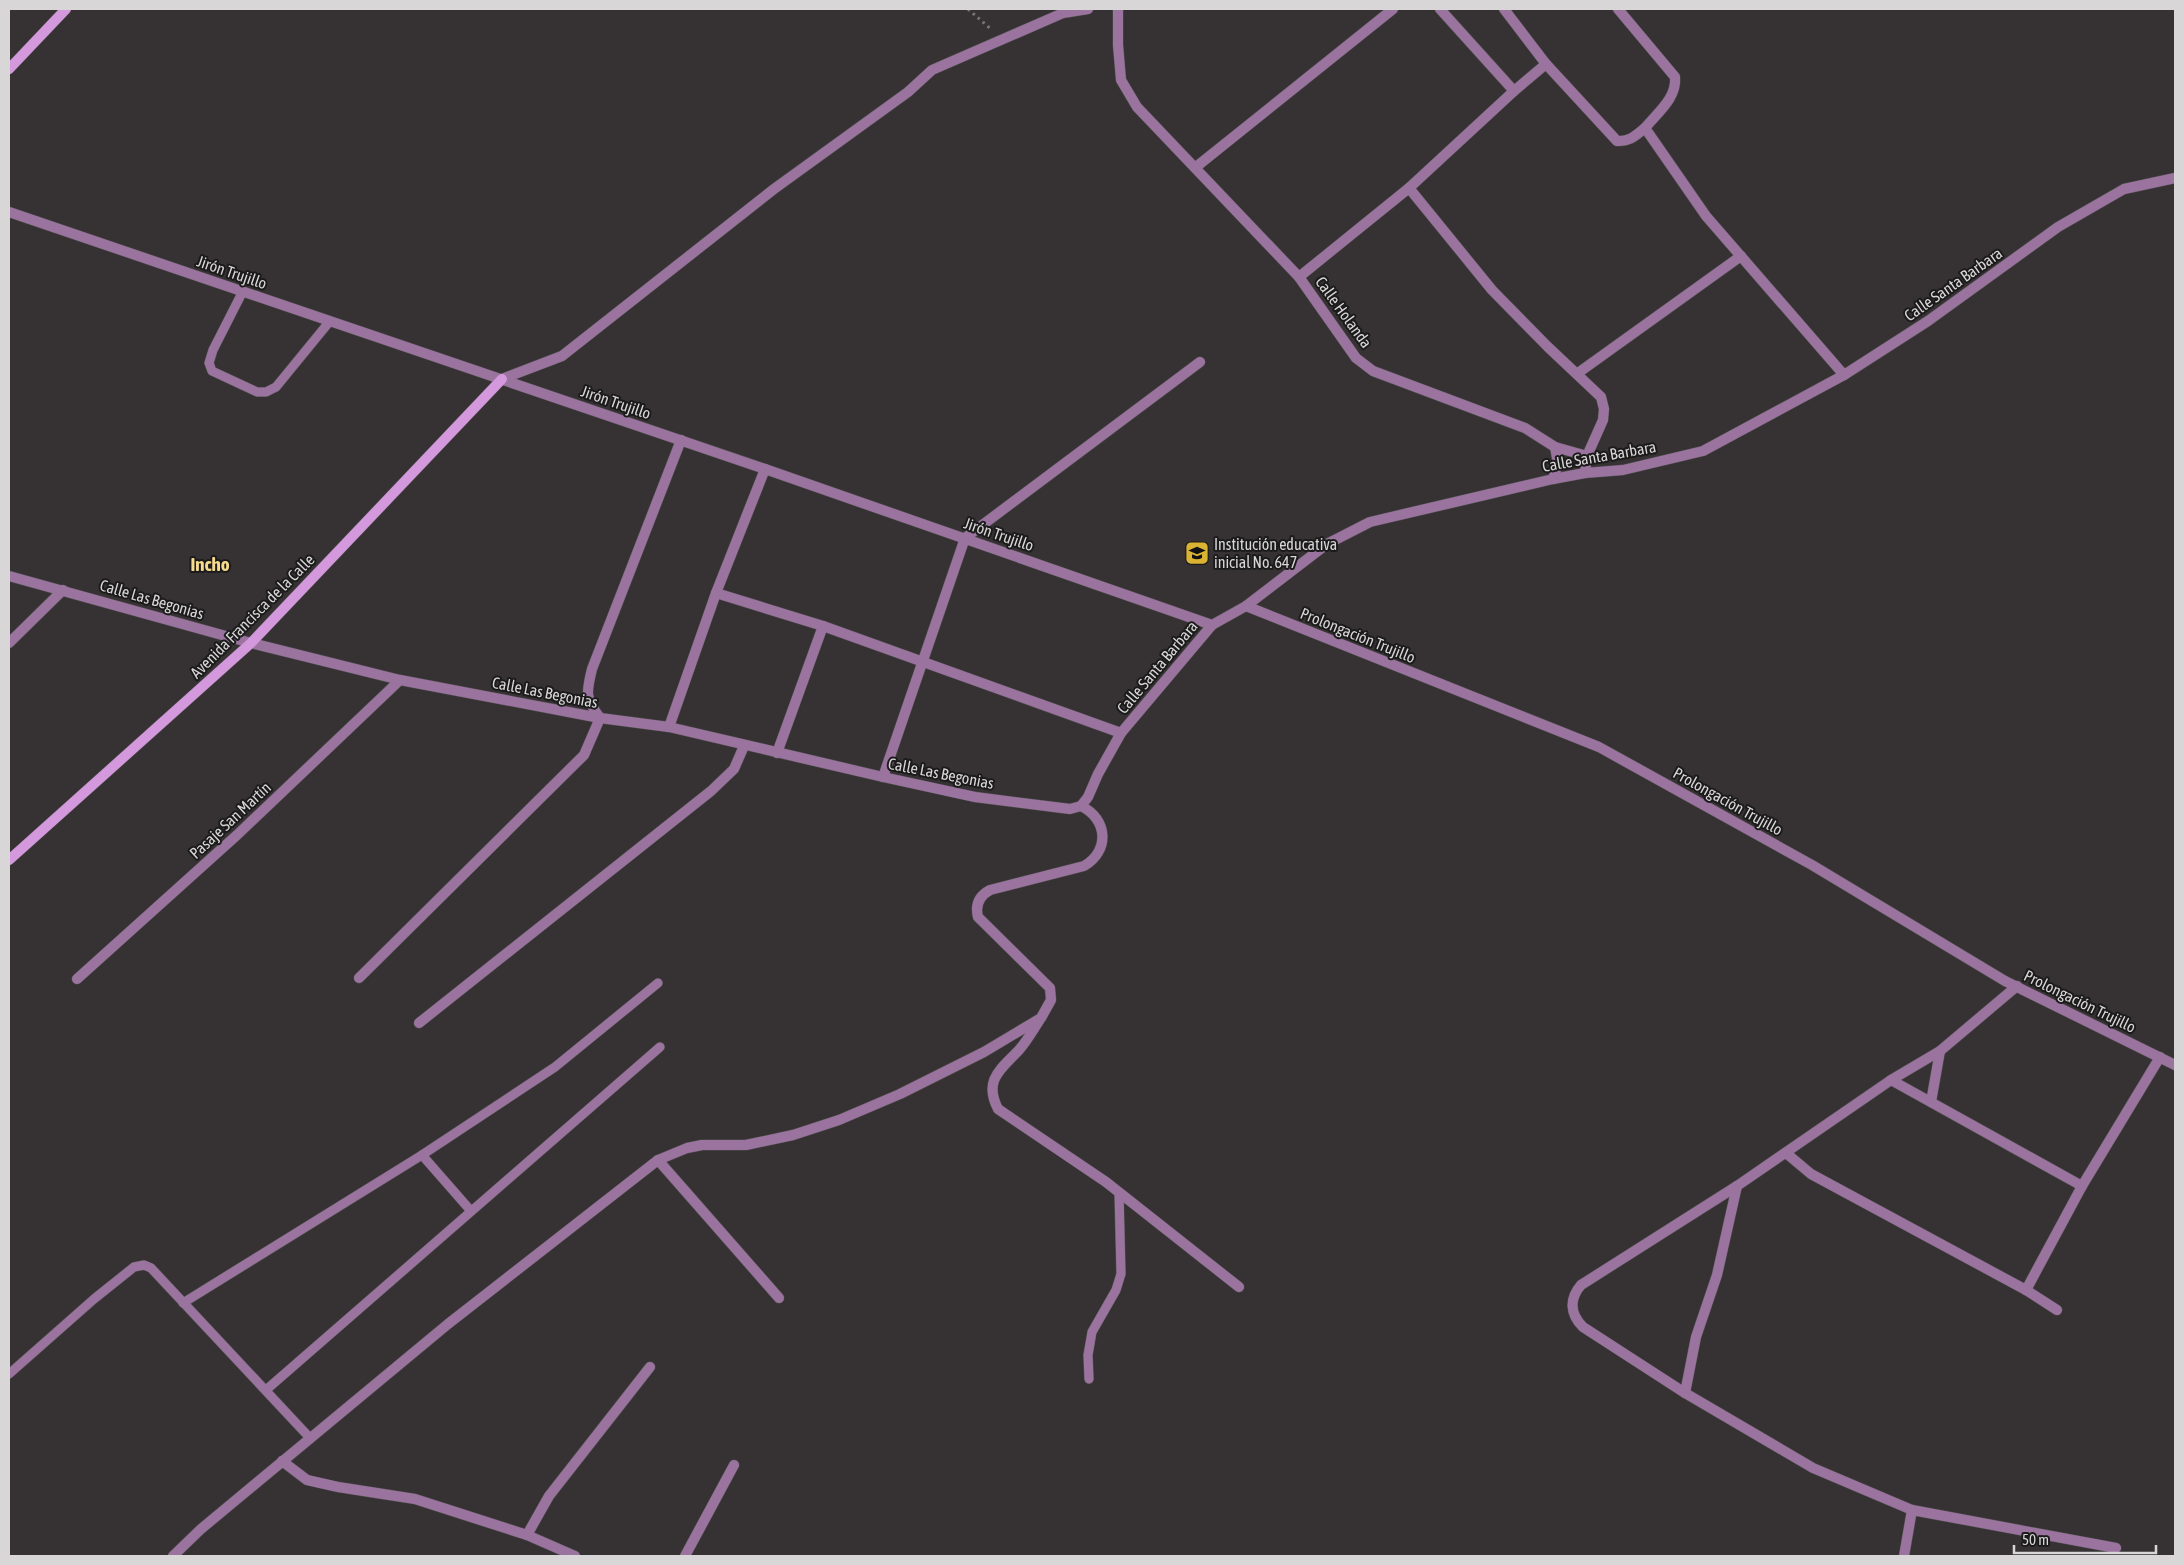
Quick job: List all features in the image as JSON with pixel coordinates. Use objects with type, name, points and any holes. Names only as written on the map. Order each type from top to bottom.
[{"type":"main road","points":[[9,69],[66,9]]},
{"type":"main road","name":"Avenida Francisca de la Calle","points":[[9,860],[251,643],[502,379]]},
{"type":"street","points":[[502,379],[562,356],[774,189],[908,92],[932,70],[1063,14],[1088,9]]},
{"type":"street","name":"Calle Holanda","points":[[1118,9],[1118,45],[1121,80],[1137,107],[1299,276],[1356,358],[1373,370],[1524,428],[1555,447],[1587,456]]},
{"type":"street","points":[[1196,167],[1393,9]]},
{"type":"street","points":[[1440,9],[1514,91]]},
{"type":"street","points":[[1504,9],[1546,64],[1617,141],[1631,140],[1645,128],[1673,95],[1676,85],[1675,76],[1618,9]]},
{"type":"street","points":[[1299,276],[1409,188],[1546,64]]},
{"type":"street","points":[[1645,128],[1706,216],[1844,375]]},
{"type":"street","name":"Calle Santa Barbara","points":[[1081,806],[1121,733],[1212,625],[1246,606],[1327,544],[1370,522],[1553,479],[1585,473],[1624,470],[1703,451],[1844,375],[1928,321],[2058,227],[2124,189],[2175,178]]},
{"type":"street","points":[[1409,188],[1492,290],[1548,347],[1602,397],[1603,420],[1587,456],[1585,473]]},
{"type":"street","name":"Jirón Trujillo","points":[[9,212],[765,468],[1212,625]]},
{"type":"street","points":[[1578,373],[1741,256]]},
{"type":"street","points":[[883,777],[965,538],[1200,362]]},
{"type":"street","points":[[359,978],[584,754],[600,718],[588,703],[587,689],[592,669],[680,440]]},
{"type":"street","points":[[1553,479],[1558,464],[1555,447]]},
{"type":"street","points":[[669,727],[716,593],[765,468]]},
{"type":"street","name":"Calle Las Begonias","points":[[9,576],[251,643],[400,680],[600,718],[669,727],[744,746],[976,796],[1070,809],[1081,806]]},
{"type":"street","points":[[9,643],[63,590]]},
{"type":"street","points":[[716,593],[824,626],[1121,733]]},
{"type":"street","name":"Prolongación Trujillo","points":[[1246,606],[1599,747],[1812,865],[2017,986],[2175,1065]]},
{"type":"street","points":[[777,753],[824,626]]},
{"type":"street","name":"Pasaje San Martín","points":[[77,979],[237,835],[400,680]]},
{"type":"street","points":[[419,1023],[711,791],[734,769],[744,746]]},
{"type":"street","points":[[1081,806],[1096,818],[1102,830],[1102,844],[1096,858],[1084,866],[990,890],[984,894],[977,905],[978,917],[1050,988],[1051,1000],[1041,1018],[1020,1049],[1002,1065],[995,1076],[992,1090],[994,1101],[998,1109],[1119,1193],[1239,1287]]},
{"type":"street","points":[[2017,986],[1940,1051],[1891,1080],[1737,1186],[1581,1285],[1574,1296],[1572,1310],[1583,1327],[1685,1393],[1812,1468],[1912,1510],[2116,1548]]},
{"type":"street","points":[[173,1556],[201,1529],[448,1324],[658,1160],[687,1148],[702,1145],[746,1145],[816,1128],[900,1094],[984,1052],[1041,1018]]},
{"type":"street","points":[[1931,1102],[1940,1051]]},
{"type":"street","points":[[2026,1290],[2082,1186],[2160,1057]]},
{"type":"street","points":[[1891,1080],[2082,1186]]},
{"type":"street","points":[[1786,1153],[1811,1174],[2026,1290],[2057,1310]]},
{"type":"street","points":[[658,1160],[778,1298]]},
{"type":"street","points":[[1685,1393],[1696,1337],[1717,1274],[1737,1186]]},
{"type":"street","points":[[527,1535],[549,1496],[650,1367]]},
{"type":"street","points":[[282,1461],[307,1480],[414,1499],[527,1535],[575,1556]]},
{"type":"street","points":[[685,1556],[734,1465]]},
{"type":"street","points":[[1904,1556],[1912,1510]]},
{"type":"lane","points":[[243,291],[212,350],[209,363],[212,372],[258,392],[266,392],[276,387],[330,321]]},
{"type":"lane","points":[[183,1303],[422,1155],[555,1067],[658,983]]},
{"type":"lane","points":[[266,1390],[660,1047]]},
{"type":"lane","points":[[422,1155],[471,1212]]},
{"type":"lane","points":[[1089,1379],[1088,1355],[1092,1332],[1116,1290],[1121,1274],[1119,1193]]},
{"type":"lane","points":[[9,1374],[94,1299],[134,1267],[144,1265],[151,1268],[310,1438]]},
{"type":"path","points":[[968,9],[1003,39]]},
{"type":"place","name":"Institución educativa inicial No. 647","points":[[1197,553]]},
{"type":"district","name":"Incho","points":[[210,564]]}]
